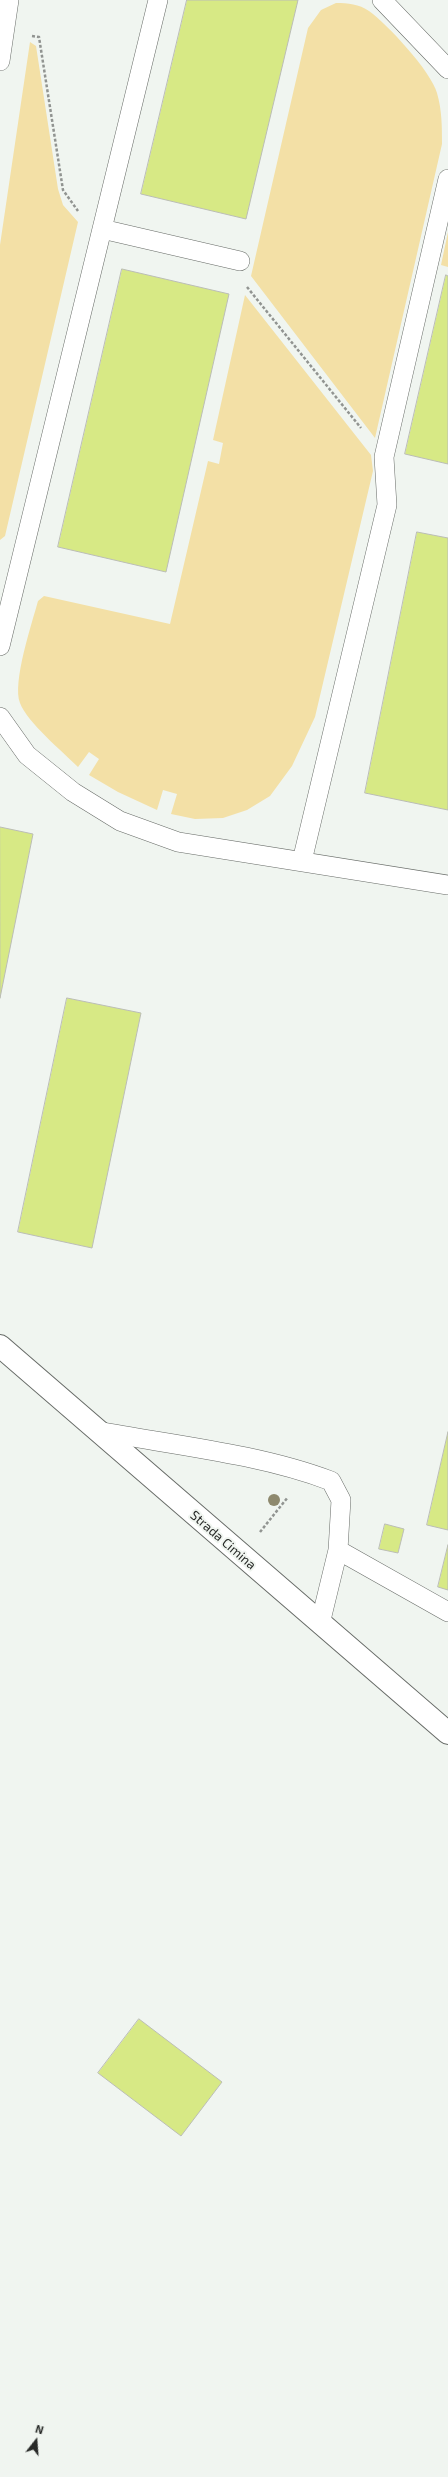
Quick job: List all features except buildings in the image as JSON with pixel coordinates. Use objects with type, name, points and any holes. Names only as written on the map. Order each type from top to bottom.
[{"type":"main road","name":"Strada Cimina","points":[[0,1346],[448,1733]]},
{"type":"lane","points":[[0,61],[2,29],[9,0]]},
{"type":"lane","points":[[0,646],[158,0]]},
{"type":"lane","points":[[382,0],[448,69]]},
{"type":"lane","points":[[302,861],[387,505],[384,457],[448,179]]},
{"type":"lane","points":[[102,229],[240,261]]},
{"type":"lane","points":[[0,717],[27,755],[73,792],[120,821],[178,842],[448,885]]},
{"type":"lane","points":[[98,1432],[307,1472],[331,1481],[341,1500],[338,1550],[320,1624]]},
{"type":"lane","points":[[338,1550],[448,1612]]},
{"type":"path","points":[[39,37],[63,190]]},
{"type":"path","points":[[242,281],[384,457]]},
{"type":"path","points":[[242,1556],[307,1472]]},
{"type":"shaded area","points":[[336,3],[353,4],[369,11],[377,17],[418,61],[433,84],[440,106],[442,144],[375,438],[251,276],[308,28],[321,10]]},
{"type":"shaded area","points":[[30,42],[36,46],[58,189],[63,205],[78,222],[5,536],[0,540],[0,245]]},
{"type":"shaded area","points":[[448,232],[448,267],[441,265]]},
{"type":"shaded area","points":[[245,295],[371,455],[373,471],[315,717],[292,766],[270,796],[247,810],[223,818],[195,819],[171,814],[177,794],[163,790],[157,810],[118,792],[89,775],[99,759],[89,752],[78,767],[37,728],[24,711],[18,694],[19,682],[24,653],[38,601],[44,596],[170,624],[208,461],[219,464],[223,443],[213,440]]}]
